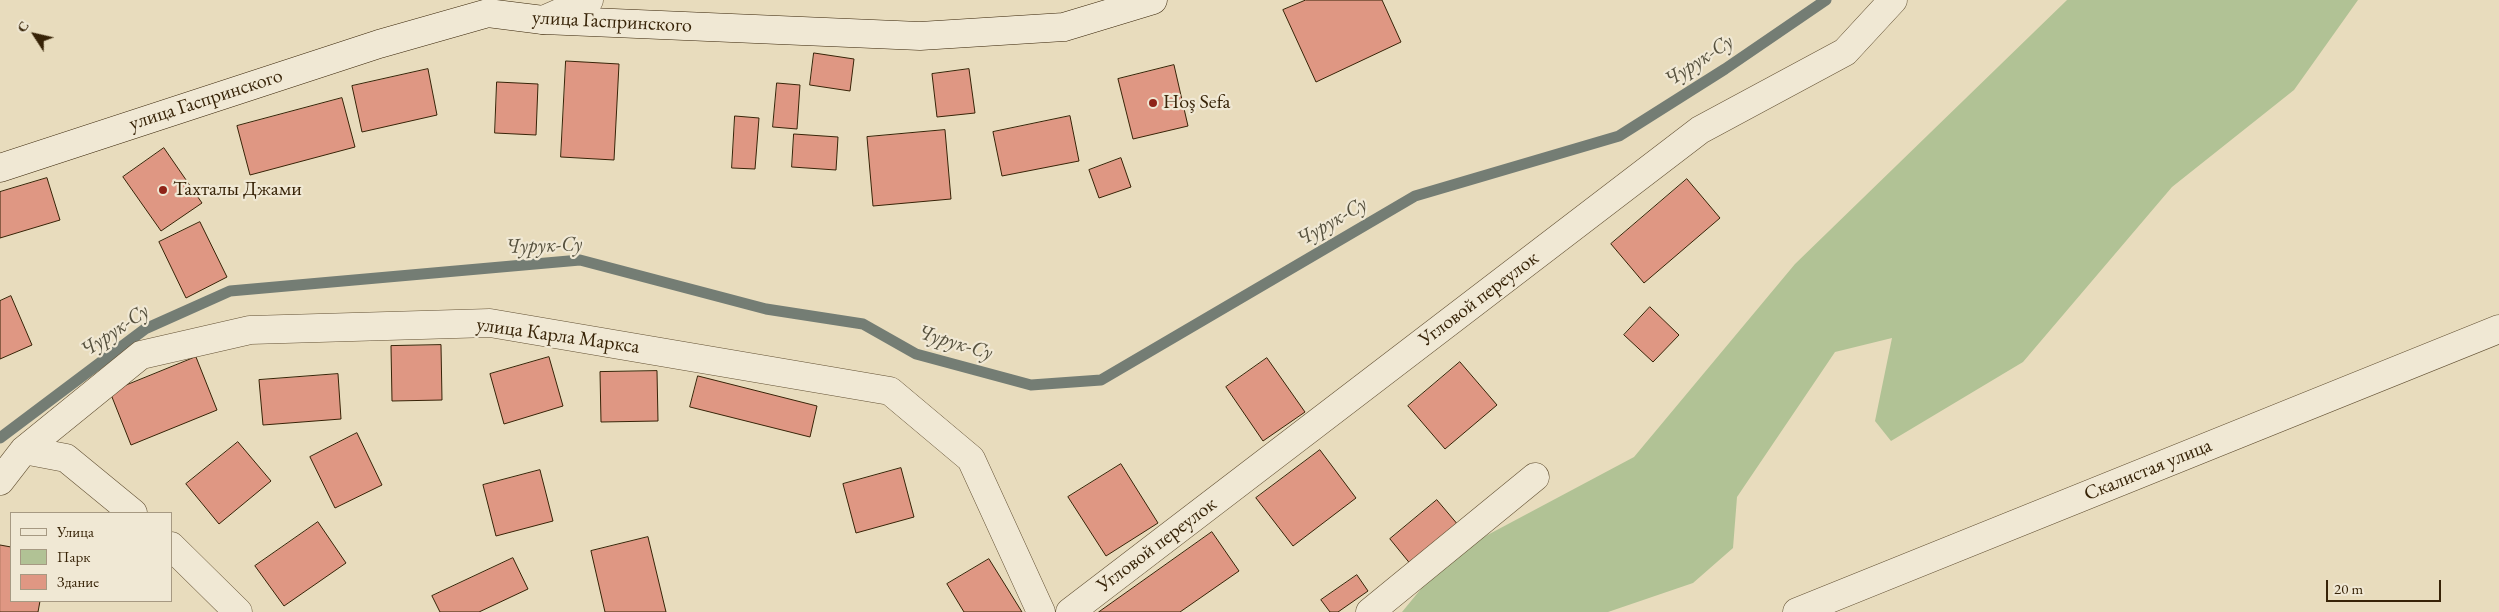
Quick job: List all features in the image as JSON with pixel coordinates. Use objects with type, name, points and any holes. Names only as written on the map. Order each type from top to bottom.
[{"type":"street","points":[[543,20],[589,0]]},
{"type":"street","name":"улица Гаспринского","points":[[0,168],[379,44],[488,13],[543,20],[920,36],[1064,27],[1153,0]]},
{"type":"street","name":"Угловой переулок","points":[[1070,612],[1700,130],[1846,52],[1893,0]]},
{"type":"street","name":"улица Карла Маркса","points":[[0,481],[24,450],[141,355],[250,330],[490,322],[890,391],[971,459],[1041,612]]},
{"type":"street","name":"Скалистая улица","points":[[1797,612],[2499,329]]},
{"type":"street","points":[[24,450],[66,458],[132,512]]},
{"type":"street","points":[[1370,612],[1535,477]]},
{"type":"street","points":[[172,547],[238,612]]},
{"type":"green space","points":[[2067,0],[2358,0],[2294,90],[2172,187],[2023,362],[1891,441],[1875,421],[1892,338],[1835,352],[1737,497],[1733,548],[1693,583],[1608,612],[1402,612],[1448,556],[1634,457],[1795,264]]},
{"type":"building","points":[[1306,0],[1382,0],[1401,42],[1316,82],[1283,10]]},
{"type":"building","points":[[814,53],[854,59],[850,91],[810,85]]},
{"type":"building","points":[[566,61],[619,64],[614,160],[561,157]]},
{"type":"building","name":"Hoş Sefa","points":[[1174,65],[1188,126],[1133,139],[1118,79]]},
{"type":"building","points":[[428,69],[437,115],[362,132],[352,86]]},
{"type":"building","points":[[969,69],[975,113],[937,117],[932,74]]},
{"type":"building","points":[[497,82],[538,84],[536,135],[495,133]]},
{"type":"building","points":[[777,83],[800,85],[797,129],[773,127]]},
{"type":"building","points":[[342,98],[355,147],[250,175],[237,126]]},
{"type":"building","points":[[735,116],[759,118],[755,169],[732,168]]},
{"type":"building","points":[[1070,116],[1079,161],[1002,176],[993,132]]},
{"type":"building","points":[[945,130],[951,199],[873,206],[867,137]]},
{"type":"building","points":[[794,134],[838,137],[836,170],[792,167]]},
{"type":"building","name":"Тахталы Джами","points":[[164,148],[202,203],[161,231],[123,177]]},
{"type":"building","points":[[1121,158],[1131,187],[1099,198],[1089,170]]},
{"type":"building","points":[[47,178],[60,220],[0,238],[0,192]]},
{"type":"building","points":[[1687,179],[1720,218],[1644,283],[1611,244]]},
{"type":"building","points":[[200,222],[227,277],[186,298],[159,242]]},
{"type":"building","points":[[11,296],[32,345],[0,359],[0,301]]},
{"type":"building","points":[[1650,307],[1679,335],[1653,362],[1624,335]]},
{"type":"building","points":[[441,345],[442,400],[392,401],[391,346]]},
{"type":"building","points":[[196,357],[217,410],[131,445],[110,392]]},
{"type":"building","points":[[549,357],[563,406],[504,424],[490,374]]},
{"type":"building","points":[[1267,358],[1305,412],[1263,441],[1226,387]]},
{"type":"building","points":[[1460,362],[1497,405],[1445,449],[1408,406]]},
{"type":"building","points":[[657,371],[658,421],[601,422],[600,372]]},
{"type":"building","points":[[338,374],[341,419],[263,425],[259,380]]},
{"type":"building","points":[[698,376],[817,406],[810,437],[690,407]]},
{"type":"building","points":[[357,433],[382,485],[335,508],[310,457]]},
{"type":"building","points":[[238,442],[271,481],[219,524],[186,484]]},
{"type":"building","points":[[1320,450],[1356,498],[1293,546],[1256,498]]},
{"type":"building","points":[[1121,464],[1158,523],[1106,556],[1068,497]]},
{"type":"building","points":[[901,468],[914,517],[856,533],[843,484]]},
{"type":"building","points":[[540,470],[553,521],[496,536],[483,485]]},
{"type":"building","points":[[1437,500],[1459,526],[1412,566],[1390,539]]},
{"type":"building","points":[[318,522],[346,563],[284,606],[255,566]]},
{"type":"building","points":[[1212,532],[1239,571],[1180,612],[1099,612]]},
{"type":"building","points":[[648,537],[666,612],[605,612],[591,551]]},
{"type":"building","points":[[0,545],[10,547],[10,602],[40,602],[38,612],[0,612]]},
{"type":"building","points":[[513,558],[528,589],[479,612],[440,612],[432,596]]},
{"type":"building","points":[[989,559],[1022,612],[964,612],[947,584]]},
{"type":"building","points":[[1357,575],[1368,591],[1338,612],[1330,612],[1321,600]]},
{"type":"waterway","name":"Чурук-Су","points":[[0,438],[145,329],[230,291],[580,260],[766,309],[863,324],[916,354],[1031,385],[1101,380],[1415,196],[1619,136],[1725,69],[1826,0]]},
{"type":"place","name":"Hoş Sefa","points":[[1153,103]]},
{"type":"place","name":"Тахталы Джами","points":[[163,190]]}]
